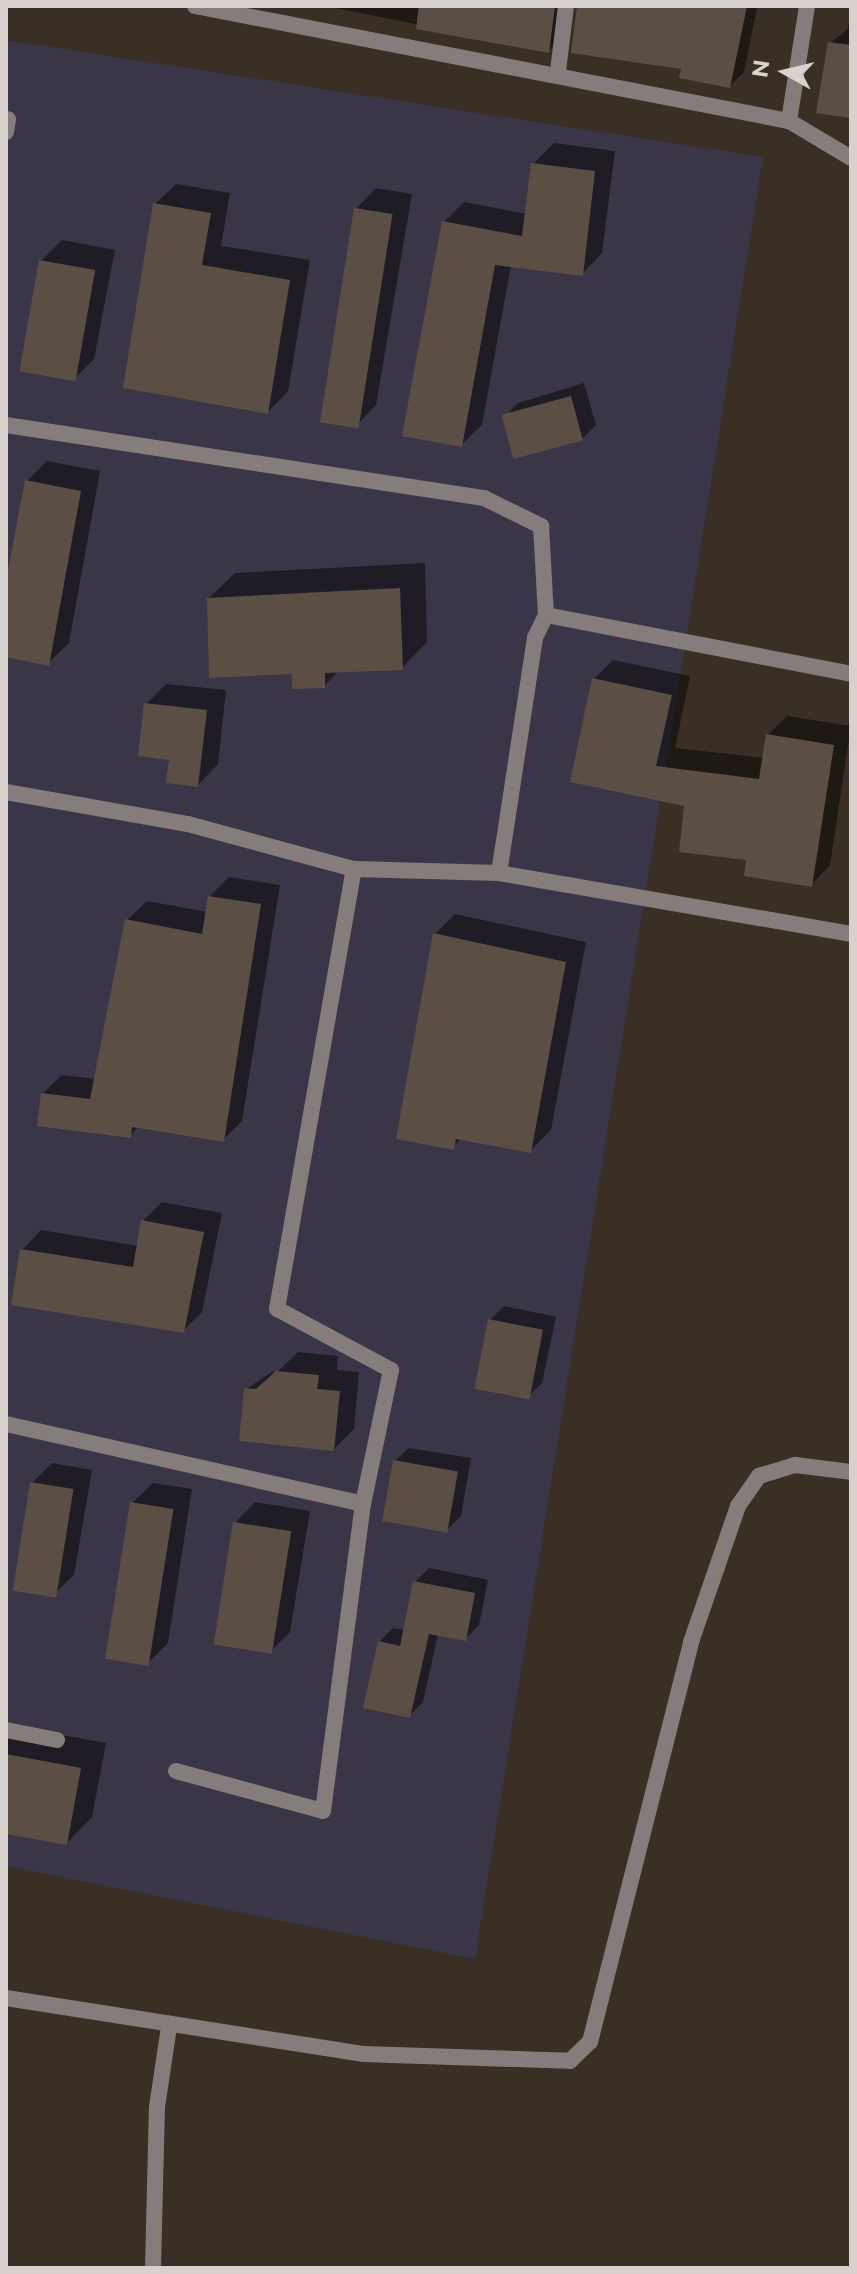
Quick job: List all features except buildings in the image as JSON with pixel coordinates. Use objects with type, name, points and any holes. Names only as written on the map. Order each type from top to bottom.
[{"type":"street","points":[[195,6],[290,14],[789,121],[851,158]]},
{"type":"street","points":[[558,71],[566,6]]},
{"type":"street","points":[[789,121],[807,6]]},
{"type":"street","points":[[6,425],[484,498],[541,526],[546,615],[535,638],[499,873]]},
{"type":"street","points":[[546,615],[851,674]]},
{"type":"street","points":[[6,792],[188,824],[354,869],[499,873],[851,934]]},
{"type":"street","points":[[176,1771],[323,1811],[363,1504],[391,1370],[277,1309],[354,869]]},
{"type":"street","points":[[6,1424],[363,1504]]},
{"type":"street","points":[[6,1998],[169,2027],[363,2054],[570,2061],[590,2042],[691,1642],[738,1506],[759,1476],[795,1465],[851,1472]]},
{"type":"street","points":[[6,1730],[57,1740]]},
{"type":"street","points":[[153,2268],[157,2107],[169,2027]]},
{"type":"shaded area","points":[[6,40],[763,157],[475,1959],[6,1866]]}]
